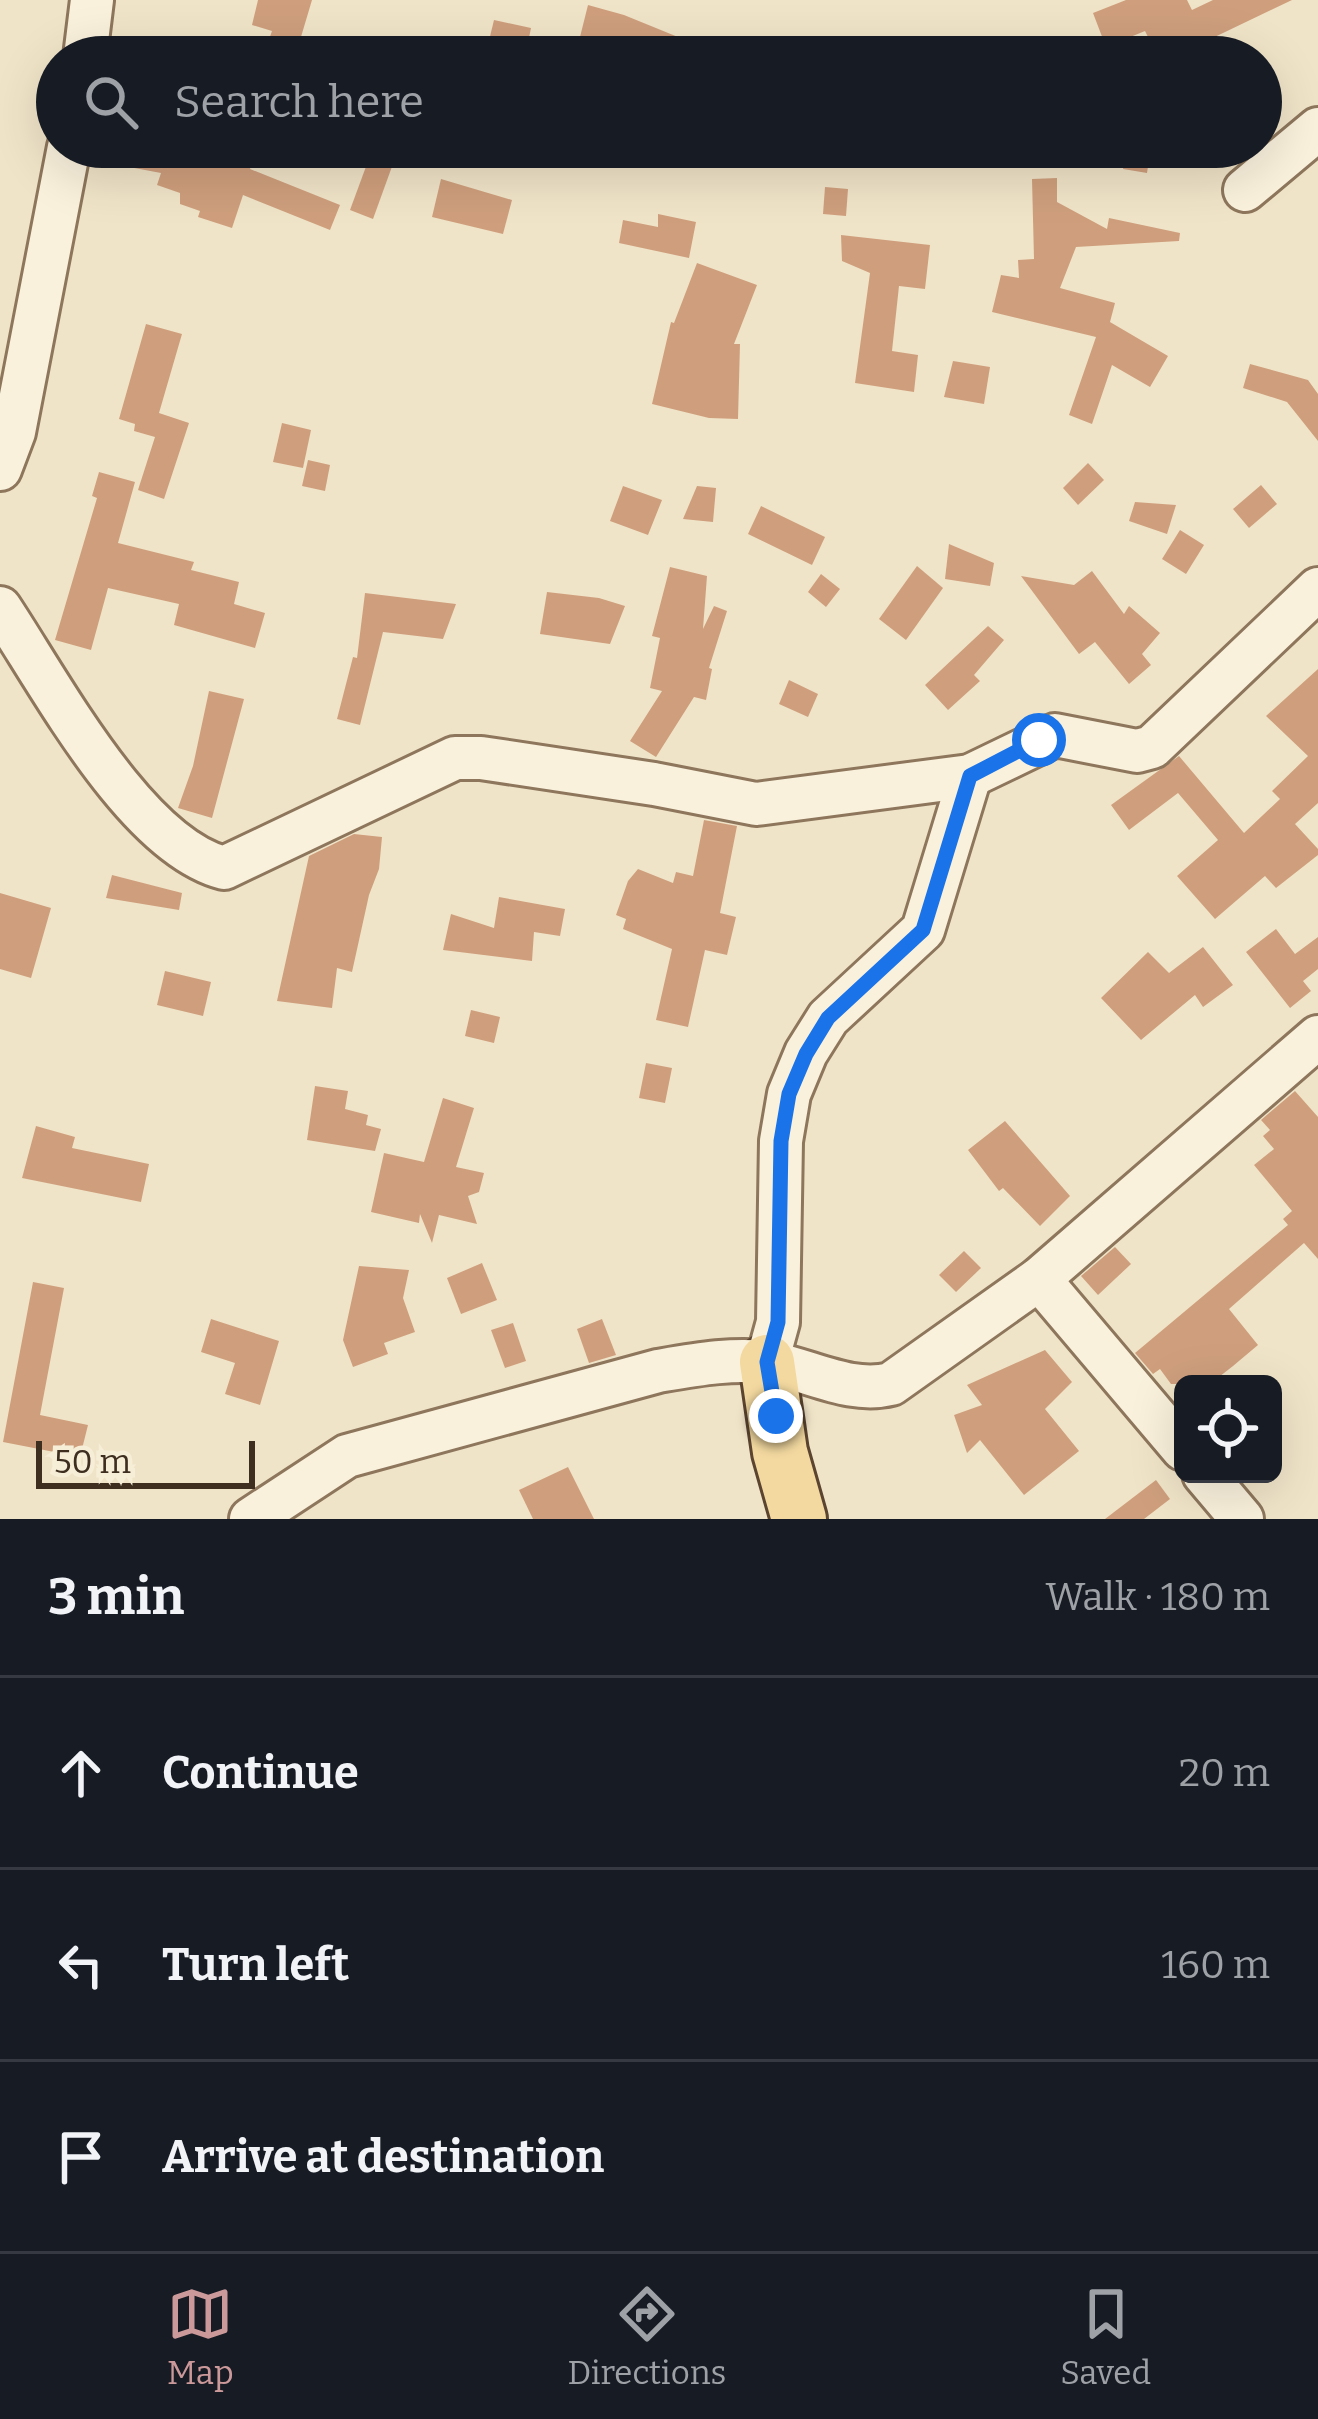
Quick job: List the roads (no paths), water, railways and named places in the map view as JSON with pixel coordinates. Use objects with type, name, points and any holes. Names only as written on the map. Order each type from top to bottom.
[{"type":"main road","points":[[767,1362],[780,1452],[800,1519]]},
{"type":"street","points":[[88,36],[92,0]]},
{"type":"street","points":[[1282,160],[1318,130]]},
{"type":"street","points":[[0,470],[14,433],[65,168]]},
{"type":"street","points":[[1245,190],[1272,168]]},
{"type":"street","points":[[0,608],[114,780],[170,842],[201,862],[224,868],[454,758],[632,780],[756,804],[970,776],[1054,735],[1137,751],[1152,747],[1318,589]]},
{"type":"street","points":[[767,1362],[778,1322],[781,1141],[789,1094],[828,1018],[923,930],[970,776]]},
{"type":"street","points":[[250,1519],[331,1465],[386,1444],[658,1371],[696,1364],[767,1362],[869,1389],[891,1384],[1039,1279],[1318,1037]]},
{"type":"street","points":[[1039,1279],[1174,1438]]},
{"type":"street","points":[[1212,1483],[1242,1519]]}]
